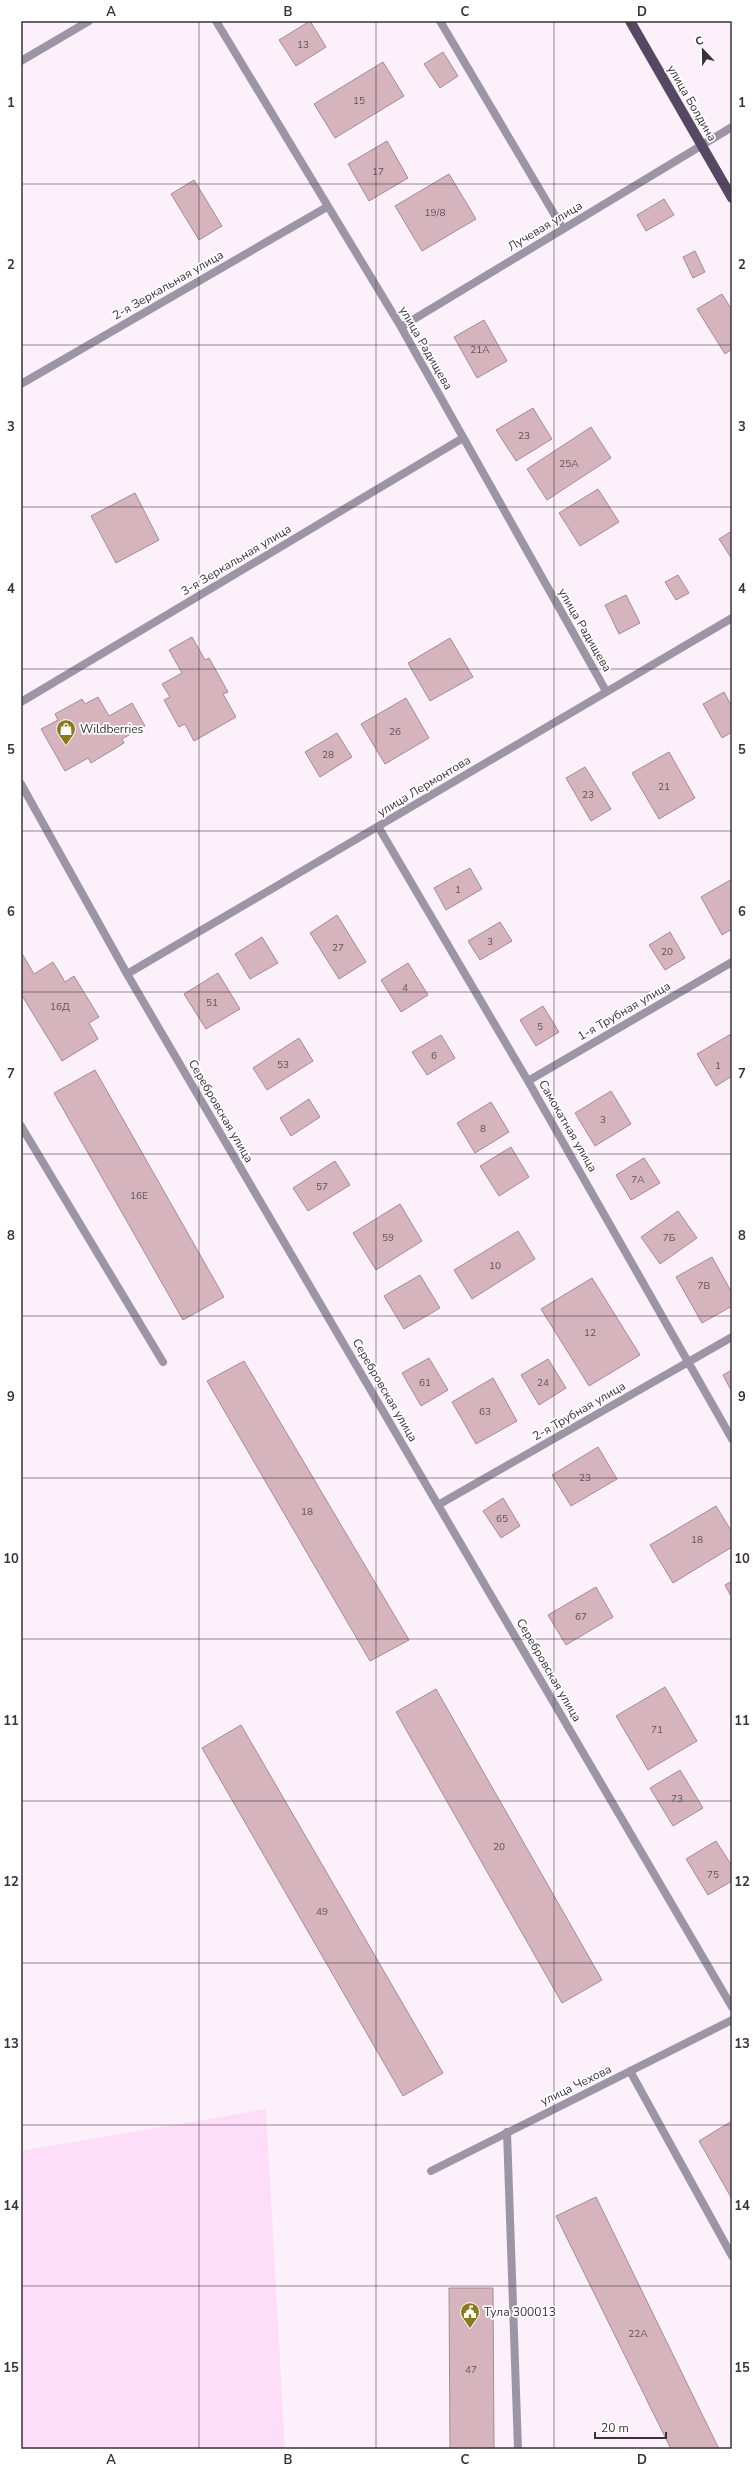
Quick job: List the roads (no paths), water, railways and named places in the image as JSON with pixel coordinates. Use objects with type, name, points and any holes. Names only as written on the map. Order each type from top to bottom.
[{"type":"main road","name":"улица Болдина","points":[[630,21],[732,198]]},
{"type":"street","points":[[21,61],[89,21]]},
{"type":"street","name":"улица Радищева","points":[[216,21],[327,207],[401,327],[606,691]]},
{"type":"street","points":[[440,21],[563,229]]},
{"type":"street","name":"Лучевая улица","points":[[401,327],[732,127]]},
{"type":"street","name":"2-я Зеркальная улица","points":[[21,384],[327,207]]},
{"type":"street","name":"3-я Зеркальная улица","points":[[21,702],[463,438]]},
{"type":"street","name":"улица Лермонтова","points":[[127,974],[379,828],[606,691],[732,618]]},
{"type":"street","name":"Серебровская улица","points":[[21,784],[127,974],[732,2007]]},
{"type":"street","name":"Самокатная улица","points":[[379,828],[528,1081],[732,1439]]},
{"type":"street","name":"1-я Трубная улица","points":[[528,1081],[732,962]]},
{"type":"street","points":[[21,1126],[163,1362]]},
{"type":"street","name":"2-я Трубная улица","points":[[438,1505],[732,1337]]},
{"type":"street","name":"улица Чехова","points":[[430,2171],[732,2020]]},
{"type":"street","points":[[630,2071],[732,2256]]},
{"type":"street","points":[[507,2132],[518,2449]]},
{"type":"place","name":"Wildberries","points":[[66,746]]},
{"type":"place","name":"Тула 300013","points":[[470,2329]]}]
